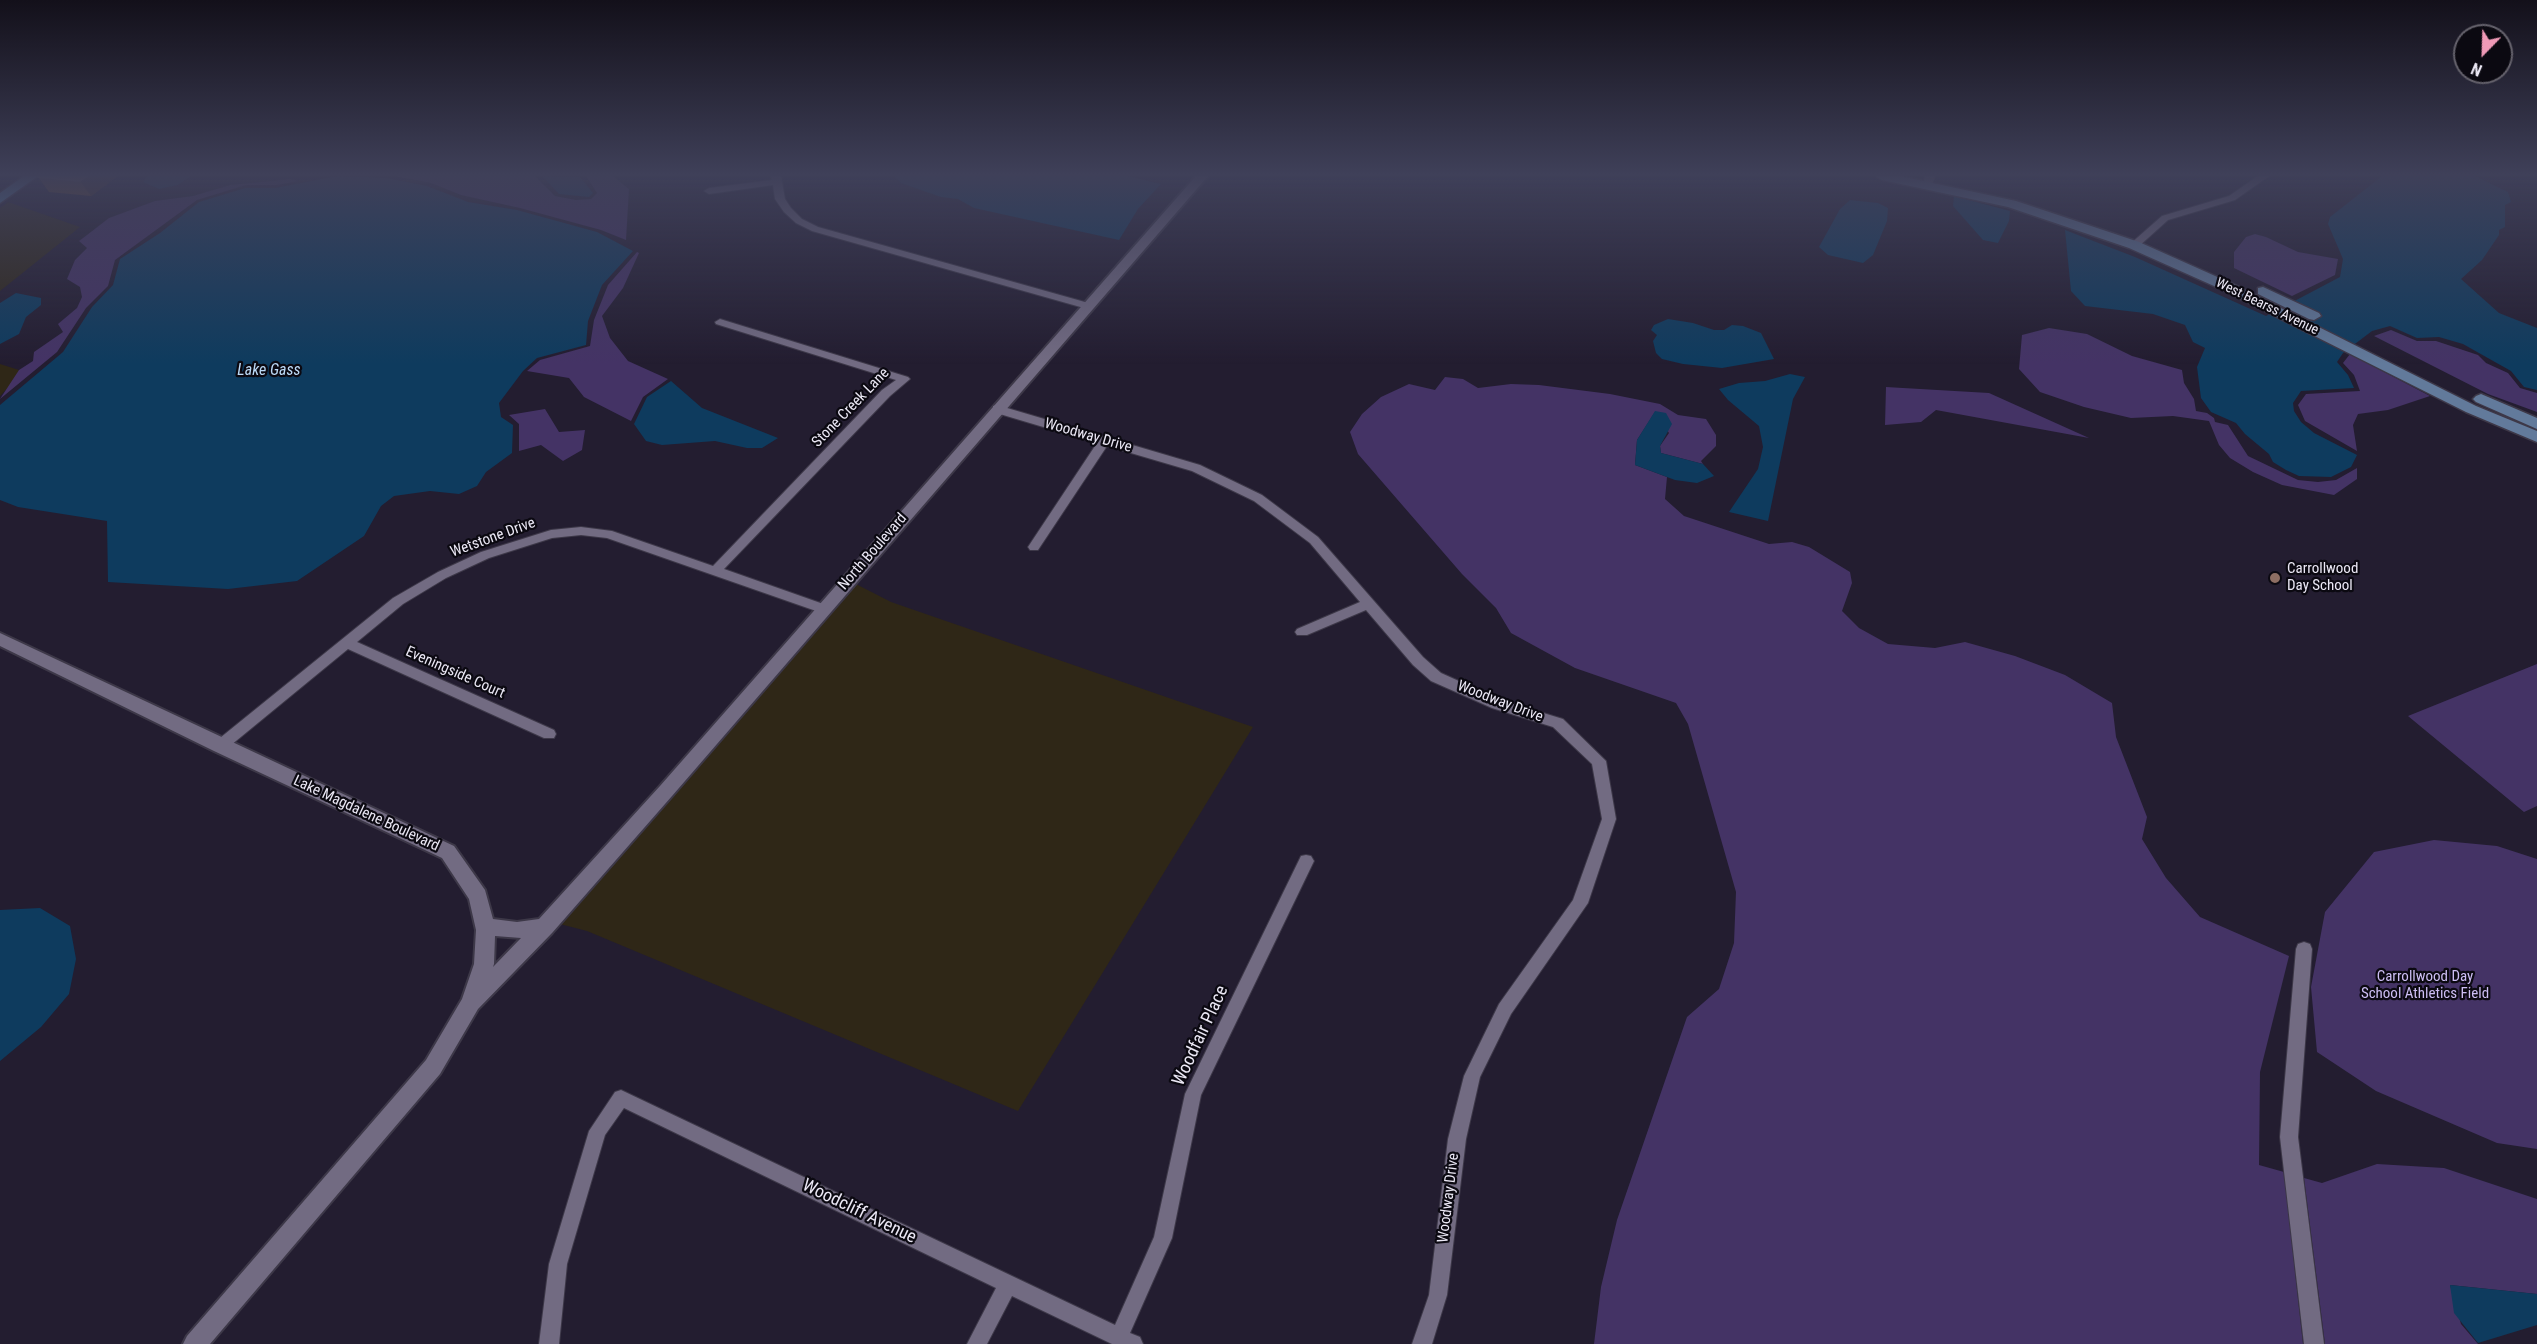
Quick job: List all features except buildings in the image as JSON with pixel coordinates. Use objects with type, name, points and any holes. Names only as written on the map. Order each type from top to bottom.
[{"type":"main road","name":"West Bearss Avenue","points":[[2129,239],[2286,302],[2361,348]]},
{"type":"main road","name":"West Bearss Avenue","points":[[2138,242],[2273,310],[2361,348],[2513,420],[2537,437]]},
{"type":"main road","name":"West Bearss Avenue","points":[[2513,420],[2537,424]]},
{"type":"street","points":[[850,239],[1088,306]]},
{"type":"street","name":"North Boulevard","points":[[471,1003],[545,927],[1147,239]]},
{"type":"street","points":[[2138,242],[2142,239]]},
{"type":"street","name":"Stone Creek Lane","points":[[715,571],[886,393],[904,379],[720,322]]},
{"type":"street","name":"Woodway Drive","points":[[997,409],[1196,468],[1258,498],[1314,540],[1418,661],[1436,677],[1497,704],[1558,723],[1599,760],[1609,819],[1580,903],[1505,1009],[1472,1076],[1456,1139],[1438,1295],[1422,1344]]},
{"type":"street","points":[[1035,547],[1104,440]]},
{"type":"street","name":"Wetstone Drive","points":[[220,746],[398,601],[442,574],[485,555],[551,534],[581,531],[608,534],[824,609]]},
{"type":"street","points":[[1302,632],[1369,603]]},
{"type":"street","name":"Lake Magdalene Boulevard","points":[[1,640],[220,746],[448,852],[478,896],[485,926],[484,964],[471,1003],[433,1067],[195,1344]]},
{"type":"street","name":"Eveningside Court","points":[[346,642],[549,734]]},
{"type":"street","name":"Woodfair Place","points":[[1126,1341],[1163,1238],[1193,1094],[1306,861]]},
{"type":"street","points":[[485,926],[517,930],[545,927]]},
{"type":"street","points":[[2304,949],[2289,1137],[2314,1344]]},
{"type":"street","name":"Woodcliff Avenue","points":[[549,1344],[558,1264],[598,1131],[621,1098],[1126,1341]]},
{"type":"street","points":[[977,1344],[1008,1284]]},
{"type":"shaded area","points":[[0,239],[65,239],[0,291]]},
{"type":"shaded area","points":[[0,364],[19,370],[15,380],[0,396]]},
{"type":"shaded area","points":[[854,583],[891,602],[1253,727],[1018,1111],[587,931],[552,922]]},
{"type":"green space","points":[[82,239],[144,239],[115,260],[108,286],[86,308],[57,352],[0,399],[19,370],[33,361],[34,352],[63,332],[58,324],[77,308],[82,297],[80,287],[67,279],[75,260],[87,248],[79,241]]},
{"type":"green space","points":[[2245,239],[2270,239],[2298,252],[2338,259],[2335,275],[2292,296],[2234,268],[2234,252]]},
{"type":"green space","points":[[637,252],[639,253],[623,288],[602,316],[610,338],[628,361],[668,379],[643,397],[631,421],[584,397],[569,378],[527,371],[540,360],[590,346],[594,320],[608,285]]},
{"type":"green space","points":[[2049,328],[2087,334],[2132,356],[2182,370],[2184,383],[2194,399],[2196,411],[2207,413],[2214,418],[2215,422],[2228,425],[2248,456],[2298,480],[2318,482],[2336,480],[2357,468],[2357,479],[2334,495],[2282,485],[2253,472],[2230,458],[2219,445],[2209,421],[2173,416],[2131,418],[2084,407],[2040,392],[2019,369],[2022,335]]},
{"type":"green space","points":[[2391,330],[2417,341],[2436,341],[2478,355],[2486,363],[2508,373],[2520,388],[2537,393],[2537,412],[2488,394],[2374,336]]},
{"type":"green space","points":[[2350,354],[2430,396],[2388,410],[2358,414],[2353,425],[2357,451],[2305,421],[2298,405],[2306,394],[2360,391],[2354,375],[2343,363]]},
{"type":"green space","points":[[1445,377],[1463,379],[1478,388],[1511,384],[1539,385],[1610,394],[1660,404],[1678,415],[1706,419],[1716,435],[1716,446],[1701,461],[1703,464],[1661,453],[1660,446],[1669,433],[1655,412],[1637,440],[1635,465],[1667,477],[1665,499],[1684,516],[1769,544],[1792,542],[1809,547],[1850,572],[1852,583],[1842,611],[1859,628],[1888,644],[1935,648],[1965,642],[2015,656],[2065,675],[2112,703],[2116,737],[2147,817],[2142,839],[2166,878],[2200,917],[2289,956],[2260,1072],[2259,1165],[2284,1172],[2303,1344],[1594,1344],[1601,1287],[1617,1220],[1687,1017],[1719,989],[1734,943],[1736,892],[1688,724],[1676,703],[1575,668],[1511,633],[1496,608],[1462,574],[1358,454],[1350,432],[1362,414],[1381,397],[1409,384],[1435,390]]},
{"type":"green space","points":[[1886,387],[1989,393],[2089,438],[1936,410],[1921,422],[1885,425]]},
{"type":"green space","points":[[545,409],[559,432],[585,430],[582,450],[563,461],[541,445],[519,451],[519,424],[509,415]]},
{"type":"green space","points":[[2537,664],[2537,806],[2524,812],[2408,716]]},
{"type":"green space","name":"Carrollwood Day School Athletics Field","points":[[2434,840],[2497,846],[2537,859],[2537,1149],[2497,1143],[2376,1091],[2317,1052],[2311,987],[2325,912],[2374,852]]},
{"type":"green space","points":[[2377,1164],[2444,1168],[2537,1199],[2537,1294],[2450,1285],[2461,1324],[2478,1344],[2325,1344],[2304,1178],[2322,1183]]},
{"type":"water","name":"Lake Gass","points":[[151,239],[610,239],[633,251],[602,285],[588,321],[586,345],[537,358],[523,371],[499,403],[501,417],[513,425],[512,453],[486,472],[477,486],[459,494],[430,491],[394,496],[381,506],[364,536],[297,581],[228,589],[108,582],[107,521],[18,507],[0,500],[0,405],[63,352],[92,307],[113,285],[120,259]]},
{"type":"water","points":[[1824,239],[1880,239],[1873,255],[1863,263],[1828,255],[1819,247]]},
{"type":"water","points":[[1982,239],[2000,239],[1998,243]]},
{"type":"water","points":[[2066,239],[2088,239],[2135,257],[2266,316],[2340,277],[2343,259],[2334,239],[2496,239],[2482,260],[2461,279],[2499,313],[2537,328],[2537,390],[2524,387],[2511,371],[2463,344],[2439,337],[2417,338],[2390,326],[2372,331],[2343,353],[2337,362],[2348,375],[2354,388],[2301,391],[2293,403],[2294,411],[2301,422],[2314,433],[2357,455],[2351,467],[2331,477],[2299,476],[2273,462],[2269,454],[2245,434],[2236,423],[2211,412],[2201,398],[2197,367],[2205,348],[2193,342],[2185,325],[2153,314],[2085,306],[2071,291]]},
{"type":"water","points":[[16,293],[41,298],[41,305],[26,317],[19,334],[0,344],[0,303]]},
{"type":"water","points":[[1668,319],[1693,323],[1714,330],[1724,330],[1732,325],[1743,326],[1761,333],[1774,359],[1722,368],[1683,364],[1662,359],[1656,353],[1653,341],[1657,335],[1651,330],[1654,325]]},
{"type":"water","points":[[1790,374],[1805,377],[1793,399],[1768,521],[1729,512],[1758,469],[1763,447],[1759,426],[1728,400],[1719,389]]},
{"type":"water","points":[[671,381],[702,408],[778,438],[762,448],[747,448],[715,441],[662,445],[646,441],[634,424],[647,397]]},
{"type":"water","points":[[1655,411],[1666,413],[1672,424],[1660,446],[1661,453],[1703,464],[1714,476],[1697,483],[1675,480],[1635,465],[1637,440]]},
{"type":"water","points":[[40,908],[70,926],[76,959],[69,994],[41,1027],[0,1061],[0,910]]},
{"type":"water","points":[[2450,1285],[2537,1294],[2537,1325],[2478,1343],[2454,1313]]},
{"type":"place","name":"Carrollwood Day School","points":[[2275,578]]}]
